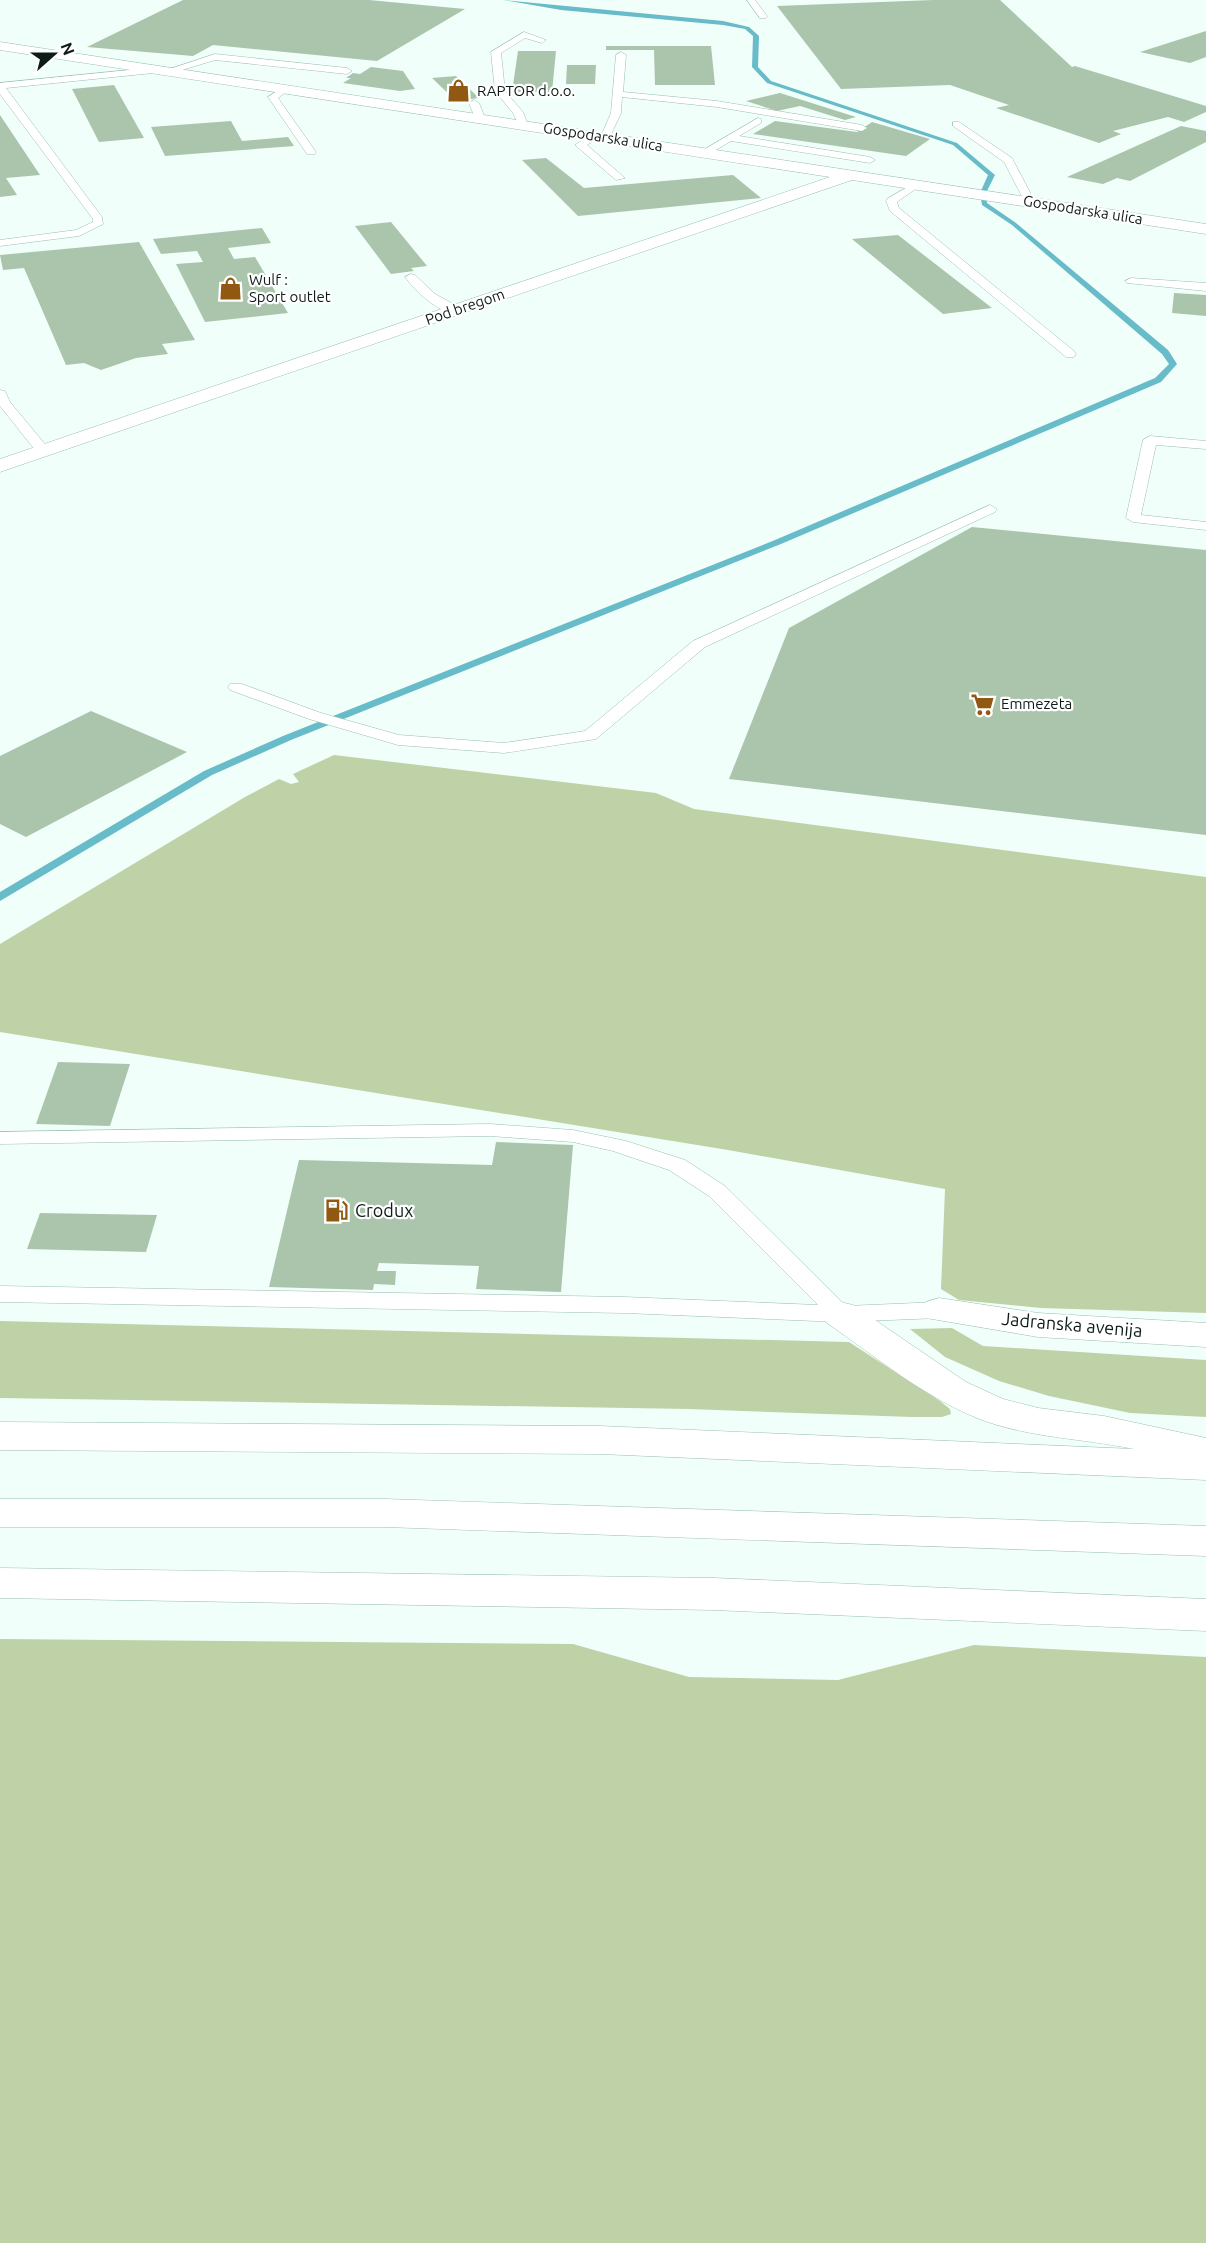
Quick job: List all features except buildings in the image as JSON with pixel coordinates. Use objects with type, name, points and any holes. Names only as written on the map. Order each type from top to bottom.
[{"type":"main road","name":"Gospodarska ulica","points":[[0,46],[1206,229]]},
{"type":"main road","name":"Pod bregom","points":[[0,466],[853,174]]},
{"type":"main road","name":"Jadranska avenija","points":[[939,1310],[1038,1325],[1206,1335]]},
{"type":"main road","points":[[840,1314],[953,1391],[992,1409],[1038,1421],[1104,1430],[1206,1452]]},
{"type":"main road","points":[[0,1436],[600,1440],[1206,1466]]},
{"type":"main road","points":[[0,1513],[385,1513],[1206,1541]]},
{"type":"main road","points":[[0,1583],[714,1594],[1206,1615]]},
{"type":"lane","points":[[751,0],[763,16]]},
{"type":"lane","points":[[524,125],[518,112],[500,91],[496,52],[524,35],[542,40]]},
{"type":"lane","points":[[620,178],[580,145],[600,136],[616,113],[621,55]]},
{"type":"lane","points":[[0,87],[164,71],[215,57],[347,71]]},
{"type":"lane","points":[[0,87],[98,219],[98,224],[80,233],[0,243]]},
{"type":"lane","points":[[285,89],[273,97],[311,152]]},
{"type":"lane","points":[[617,94],[717,104],[862,128]]},
{"type":"lane","points":[[474,103],[480,118]]},
{"type":"lane","points":[[705,152],[758,121]]},
{"type":"lane","points":[[956,124],[1008,160],[1030,202]]},
{"type":"lane","points":[[729,138],[870,160]]},
{"type":"lane","points":[[916,185],[891,201],[894,209],[1070,354]]},
{"type":"lane","points":[[411,277],[420,291],[429,298],[455,310]]},
{"type":"lane","points":[[1131,281],[1206,287]]},
{"type":"lane","points":[[0,394],[4,403],[44,452]]},
{"type":"lane","points":[[1206,445],[1150,440],[1133,518],[1206,526]]},
{"type":"lane","points":[[236,687],[315,716],[398,740],[504,748],[590,735],[699,644],[990,509]]},
{"type":"lane","points":[[0,1138],[490,1130],[573,1136],[618,1146],[677,1165],[717,1191],[840,1314]]},
{"type":"lane","points":[[0,1294],[613,1305],[840,1314],[939,1310]]},
{"type":"green space","points":[[334,755],[656,793],[694,809],[1206,877],[1206,1313],[1041,1308],[959,1300],[941,1289],[945,1189],[728,1150],[0,1032],[0,944],[245,797],[279,779],[291,784],[299,782],[293,774]]},
{"type":"green space","points":[[0,1321],[849,1342],[940,1401],[950,1409],[951,1414],[942,1417],[912,1417],[688,1409],[0,1398]]},
{"type":"green space","points":[[952,1328],[983,1346],[1206,1360],[1206,1417],[1130,1413],[1049,1396],[999,1381],[945,1357],[910,1329]]},
{"type":"green space","points":[[0,1639],[573,1644],[689,1677],[838,1680],[974,1645],[1206,1657],[1206,2243],[0,2243]]},
{"type":"waterway","points":[[0,897],[208,773],[287,738],[778,542],[1158,380],[1173,364],[1165,352],[1014,224],[984,204],[983,193],[992,175],[955,144],[769,82],[755,67],[756,36],[747,28],[723,23],[561,8],[506,0]]},
{"type":"place","name":"RAPTOR d.o.o.","points":[[459,91]]},
{"type":"place","name":"Wulf : Sport outlet","points":[[231,289]]},
{"type":"place","name":"Emmezeta","points":[[983,704]]},
{"type":"place","name":"Crodux","points":[[337,1211]]}]
